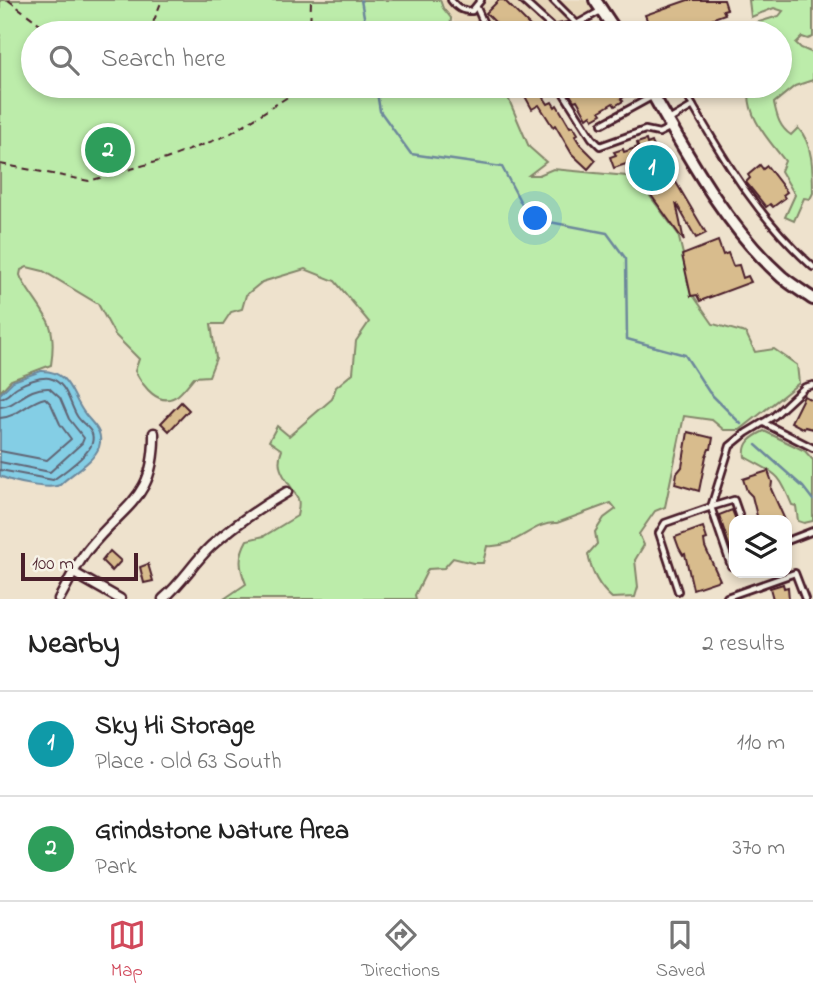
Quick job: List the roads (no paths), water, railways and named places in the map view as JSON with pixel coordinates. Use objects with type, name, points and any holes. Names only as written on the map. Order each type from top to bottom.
[{"type":"main road","points":[[598,5],[609,21]]},
{"type":"main road","points":[[655,98],[700,174],[741,232],[782,276],[813,299]]},
{"type":"street","points":[[59,599],[89,548],[142,491],[152,465],[153,433]]},
{"type":"street","points":[[163,599],[177,587],[211,547],[268,503],[287,492]]},
{"type":"street","points":[[74,573],[120,599]]},
{"type":"lane","points":[[451,0],[463,11],[477,8],[481,0]]},
{"type":"lane","points":[[522,0],[545,21]]},
{"type":"lane","points":[[553,0],[574,21]]},
{"type":"lane","points":[[580,21],[598,5]]},
{"type":"lane","points":[[477,8],[483,21]]},
{"type":"lane","points":[[567,98],[600,146],[645,130],[659,133],[693,106]]},
{"type":"lane","points":[[602,124],[641,98]]},
{"type":"lane","points":[[689,98],[755,206],[789,246],[813,267]]},
{"type":"lane","points":[[729,560],[711,507],[730,446],[774,416],[804,387],[813,385]]},
{"type":"lane","points":[[763,423],[813,448]]},
{"type":"lane","points":[[678,591],[659,533],[664,523],[734,500],[739,515]]},
{"type":"lane","points":[[792,539],[813,531]]},
{"type":"lane","points":[[728,599],[727,597],[796,573],[805,599]]},
{"type":"water","points":[[41,371],[51,372],[64,379],[100,437],[99,447],[92,458],[60,485],[47,487],[0,476],[0,394],[13,381]]},
{"type":"waterway","points":[[361,0],[365,21]]},
{"type":"waterway","points":[[378,98],[380,111],[411,154],[502,167],[529,218],[607,233],[626,259],[627,339],[685,355],[709,392],[741,424]]},
{"type":"waterway","points":[[756,445],[803,487],[813,500]]},
{"type":"place","name":"Grindstone Nature Area","points":[[108,150]]},
{"type":"place","name":"Sky Hi Storage","points":[[652,168]]}]
